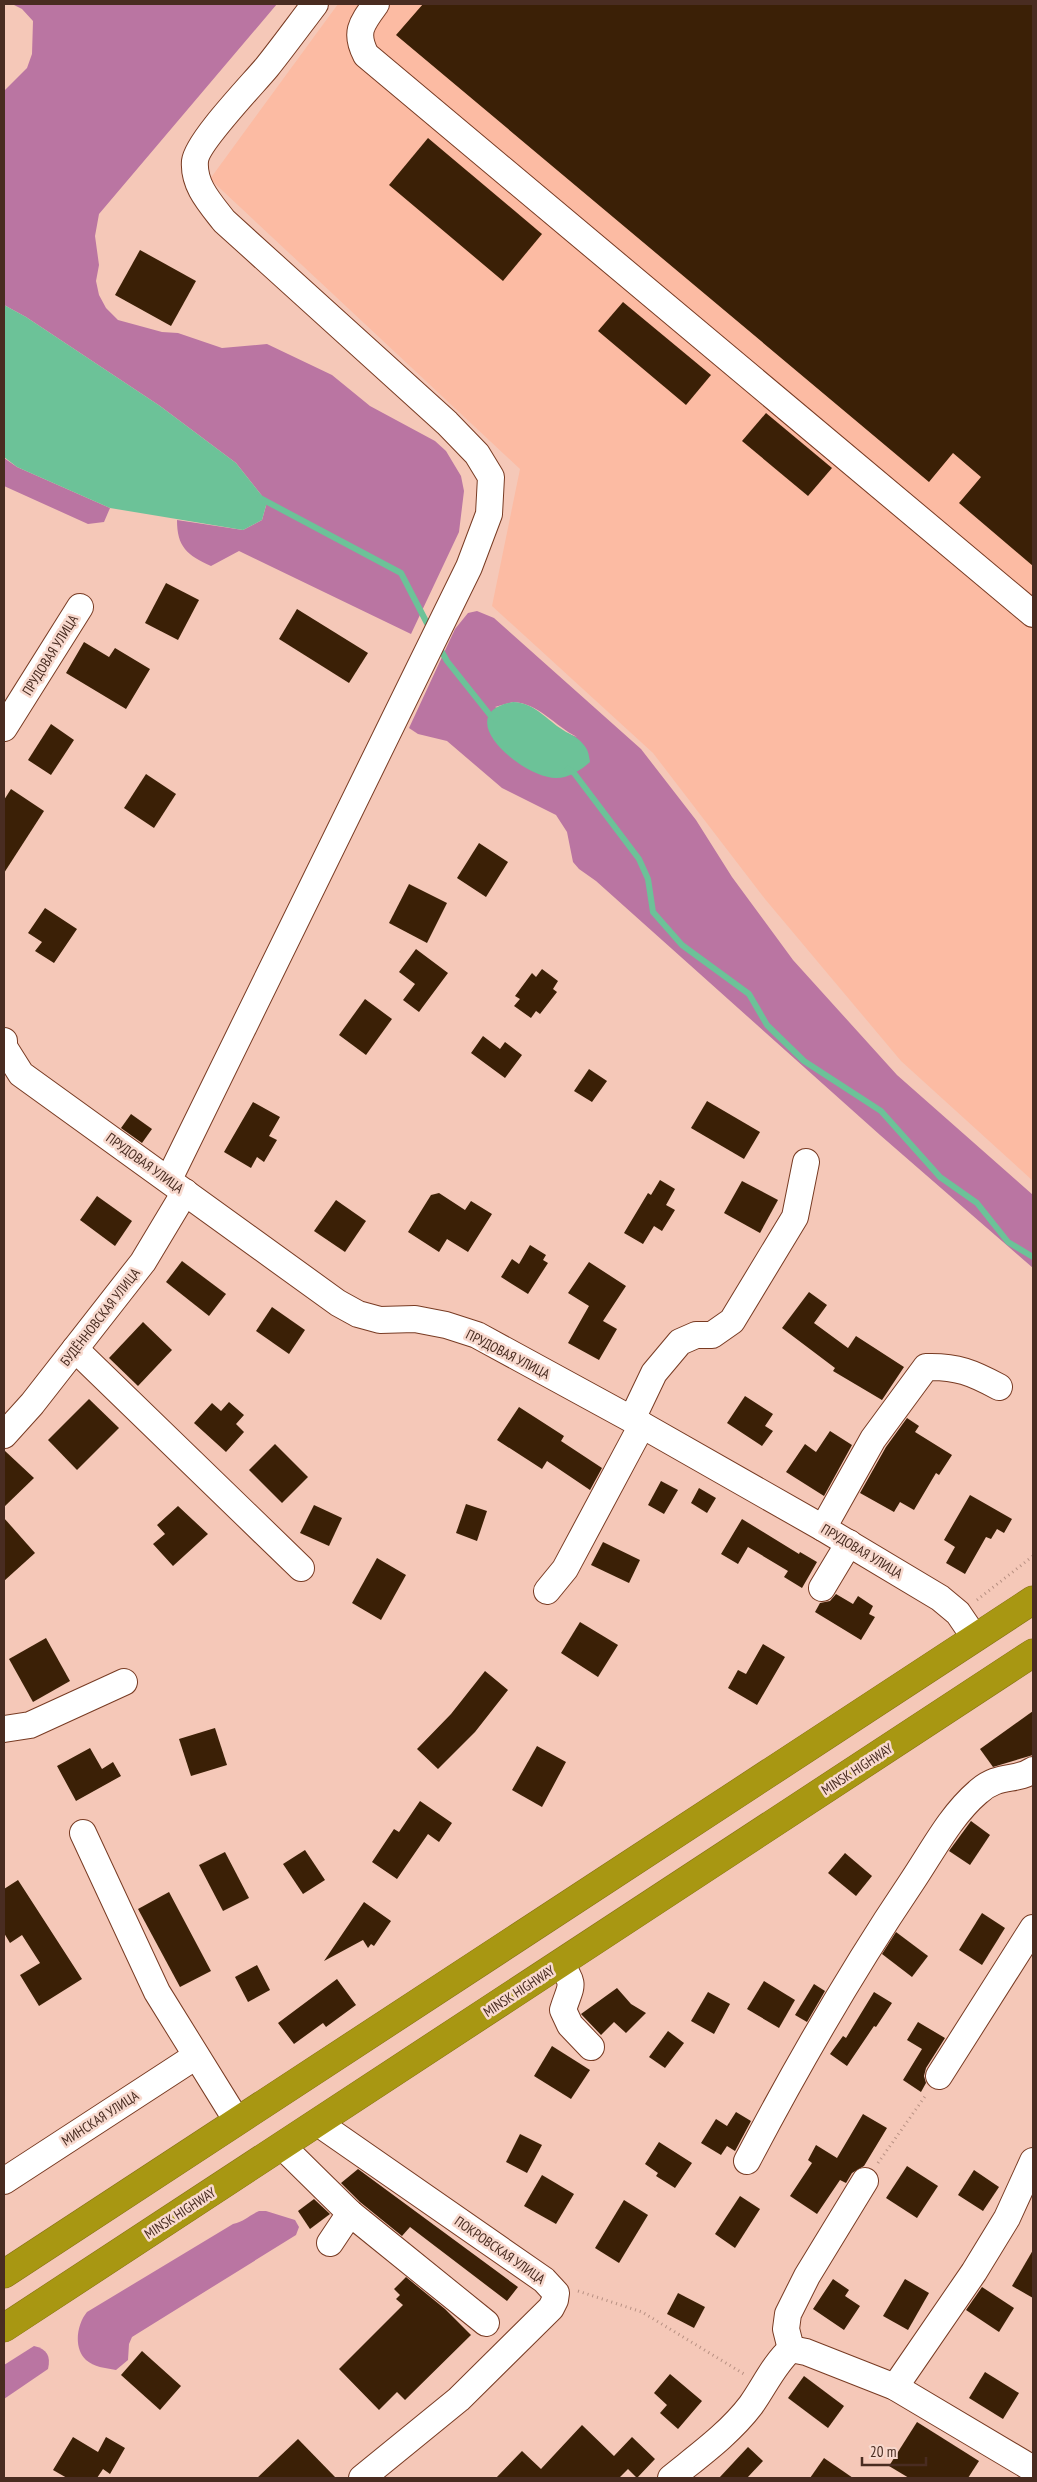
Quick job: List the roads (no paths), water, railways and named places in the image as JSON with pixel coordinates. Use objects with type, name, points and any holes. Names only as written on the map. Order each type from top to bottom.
[{"type":"highway","points":[[4,2274],[1033,1600]]},
{"type":"highway","name":"MINSK HIGHWAY","points":[[4,2328],[283,2147],[1033,1653]]},
{"type":"street","name":"БУДЁННОВСКАЯ УЛИЦА","points":[[4,1435],[32,1404],[144,1262],[177,1186],[469,567],[489,514],[491,477],[477,454],[447,423],[224,221],[203,194],[196,175],[195,159],[205,141],[267,67],[315,4]]},
{"type":"street","points":[[376,4],[360,27],[360,43],[366,55],[1033,614]]},
{"type":"street","name":"ПРУДОВАЯ УЛИЦА","points":[[4,728],[80,607]]},
{"type":"street","name":"ПРУДОВАЯ УЛИЦА","points":[[4,1041],[4,1047],[20,1074],[338,1303],[358,1314],[380,1320],[423,1320],[477,1335],[637,1422],[849,1543],[940,1598],[958,1613],[975,1638]]},
{"type":"street","points":[[547,1591],[565,1569],[637,1422],[654,1373],[680,1342],[696,1335],[712,1335],[732,1321],[795,1218],[806,1162]]},
{"type":"street","points":[[75,1349],[301,1568]]},
{"type":"street","points":[[823,1528],[873,1439],[926,1367],[947,1366],[972,1372],[999,1387]]},
{"type":"street","points":[[822,1588],[849,1543]]},
{"type":"street","points":[[4,1729],[30,1724],[124,1682]]},
{"type":"street","points":[[747,2161],[782,2094],[880,1929],[960,1809],[990,1782],[1027,1774],[1033,1770]]},
{"type":"street","points":[[83,1833],[157,1992],[237,2122]]},
{"type":"street","points":[[939,2076],[1033,1928]]},
{"type":"street","points":[[560,1964],[571,1979],[572,1989],[563,2010],[570,2025],[591,2047]]},
{"type":"street","name":"МИНСКАЯ УЛИЦА","points":[[4,2181],[196,2056]]},
{"type":"street","name":"ПОКРОВСКАЯ УЛИЦА","points":[[318,2123],[544,2280],[556,2293],[551,2308],[459,2399],[362,2478]]},
{"type":"street","points":[[283,2147],[350,2213],[486,2324]]},
{"type":"street","points":[[895,2387],[974,2272],[1007,2218],[1033,2161]]},
{"type":"street","points":[[791,2349],[786,2330],[788,2314],[806,2276],[865,2181]]},
{"type":"street","points":[[330,2243],[350,2213]]},
{"type":"street","points":[[791,2349],[806,2352],[895,2387],[1033,2469]]},
{"type":"street","points":[[670,2478],[718,2440],[750,2406],[783,2356],[791,2349]]},
{"type":"waterway","points":[[260,498],[401,573],[430,629]]},
{"type":"waterway","points":[[438,645],[447,661],[490,715],[496,719]]},
{"type":"waterway","points":[[568,769],[574,773],[639,859],[648,879],[653,912],[682,945],[749,994],[767,1025],[804,1061],[881,1111],[940,1177],[977,1203],[1008,1242],[1033,1257]]}]
